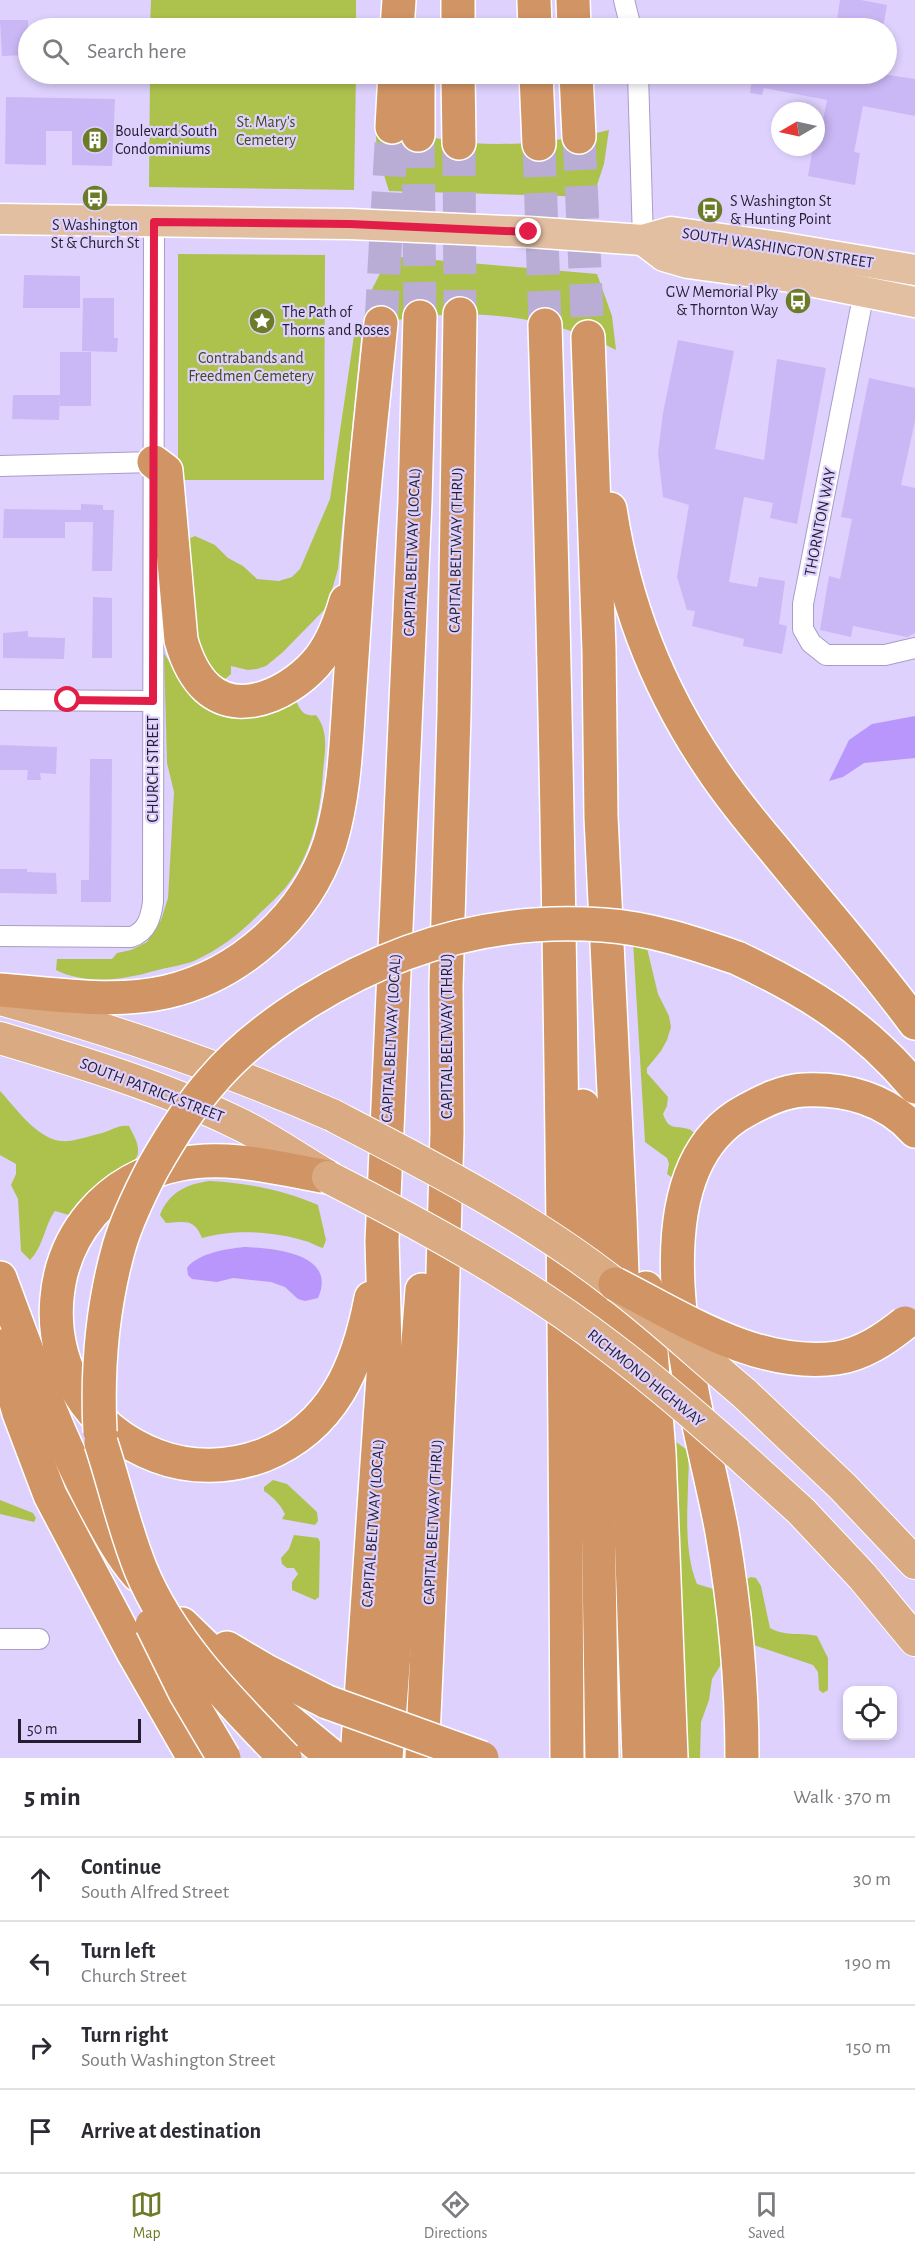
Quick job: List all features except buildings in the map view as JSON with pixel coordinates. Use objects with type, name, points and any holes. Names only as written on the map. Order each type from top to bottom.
[{"type":"highway","points":[[398,18],[399,0]]},
{"type":"highway","points":[[417,0],[418,18]]},
{"type":"highway","points":[[458,0],[458,18]]},
{"type":"highway","points":[[534,0],[535,18]]},
{"type":"highway","points":[[573,0],[574,18]]},
{"type":"highway","points":[[397,84],[405,131],[416,84]]},
{"type":"highway","points":[[458,84],[459,142]]},
{"type":"highway","points":[[536,84],[539,144]]},
{"type":"highway","points":[[576,84],[579,137]]},
{"type":"highway","name":"CAPITAL BELTWAY (THRU)","points":[[422,1758],[441,1342],[447,1132],[446,986],[454,714],[460,314]]},
{"type":"highway","name":"CAPITAL BELTWAY (LOCAL)","points":[[357,1758],[385,1347],[382,1240],[414,524],[420,317]]},
{"type":"highway","points":[[0,990],[113,997],[144,996],[167,992],[210,976],[256,949],[277,929],[309,888],[329,844],[339,807],[347,739],[358,555],[381,323]]},
{"type":"highway","points":[[545,325],[553,593],[562,1144],[567,1758]]},
{"type":"highway","points":[[671,1758],[652,1657],[620,1218],[601,817],[599,650],[588,337],[612,518],[621,561],[642,634],[669,698],[711,768],[915,1023]]},
{"type":"highway","points":[[154,462],[166,471],[178,621],[186,659],[208,689],[225,698],[243,700],[274,695],[292,685],[307,672],[324,652],[340,622],[358,555]]},
{"type":"highway","points":[[553,593],[596,1377],[602,1758]]},
{"type":"highway","points":[[224,1758],[169,1662],[129,1574],[114,1531],[105,1488],[99,1410],[100,1351],[110,1282],[119,1245],[132,1210],[169,1140],[212,1080],[270,1026],[325,991],[380,962],[428,944],[520,925],[551,923],[606,925],[672,937],[737,958],[791,984],[823,1003],[862,1033],[915,1087]]},
{"type":"highway","points":[[386,1758],[446,986]]},
{"type":"highway","points":[[0,999],[116,1032],[193,1059],[332,1115],[522,1219],[615,1284],[744,1393],[843,1487],[915,1563]]},
{"type":"highway","name":"SOUTH PATRICK STREET","points":[[0,1038],[118,1074],[176,1096],[239,1124],[328,1177]]},
{"type":"highway","points":[[742,1758],[739,1660],[732,1598],[710,1468],[695,1404],[678,1287],[678,1247],[683,1198],[702,1150],[718,1131],[735,1116],[775,1096],[798,1090],[844,1091],[887,1107],[915,1131]]},
{"type":"highway","points":[[328,1177],[258,1165],[204,1161],[181,1163],[152,1171],[130,1182],[109,1197],[88,1219],[72,1243],[62,1270],[57,1296],[56,1322],[65,1368],[76,1390],[92,1412],[107,1428],[123,1440],[168,1461],[192,1465],[213,1465],[256,1458],[279,1449],[316,1422],[346,1380],[360,1345],[382,1240]]},
{"type":"highway","name":"RICHMOND HIGHWAY","points":[[328,1177],[417,1222],[479,1259],[548,1303],[609,1346],[680,1403],[801,1511],[862,1576],[915,1640]]},
{"type":"highway","points":[[0,1278],[61,1440],[125,1561],[166,1609],[215,1657],[334,1758]]},
{"type":"highway","points":[[615,1284],[733,1342],[761,1351],[800,1358],[838,1358],[862,1350],[884,1340],[915,1313]]},
{"type":"highway","points":[[0,1346],[19,1413],[50,1495],[194,1758]]},
{"type":"highway","points":[[101,1443],[125,1528],[141,1571],[157,1603],[176,1633],[216,1685],[285,1758]]},
{"type":"highway","points":[[125,1561],[227,1648],[266,1671],[353,1713],[482,1758]]},
{"type":"highway","points":[[639,1758],[652,1657]]},
{"type":"main road","name":"SOUTH WASHINGTON STREET","points":[[0,219],[350,224],[643,240],[671,232],[915,270]]},
{"type":"main road","name":"SOUTH WASHINGTON STREET","points":[[643,240],[664,256],[688,263],[790,278],[915,302]]},
{"type":"street","points":[[624,0],[628,18]]},
{"type":"street","points":[[638,84],[643,240]]},
{"type":"street","name":"CHURCH STREET","points":[[0,936],[131,937],[140,934],[149,919],[153,902],[154,222]]},
{"type":"street","name":"THORNTON WAY","points":[[864,292],[803,604],[803,629],[811,643],[826,655],[885,655],[915,648]]},
{"type":"street","points":[[0,466],[154,462]]},
{"type":"street","points":[[0,700],[153,701]]},
{"type":"street","points":[[0,1639],[39,1640]]},
{"type":"green space","points":[[151,0],[356,0],[356,18],[150,18]]},
{"type":"green space","name":"St. Mary's Cemetery","points":[[150,84],[356,84],[354,190],[149,187]]},
{"type":"green space","points":[[375,121],[434,138],[491,144],[549,141],[609,130],[604,164],[593,197],[389,191],[377,153]]},
{"type":"green space","name":"Contrabands and Freedmen Cemetery","points":[[178,254],[325,255],[324,480],[178,480]]},
{"type":"green space","points":[[389,256],[597,274],[612,316],[616,350],[556,326],[492,315],[426,316],[362,328],[338,569],[327,607],[266,666],[248,670],[231,666],[231,674],[224,680],[212,677],[192,631],[188,539],[195,536],[215,545],[228,558],[243,566],[257,579],[279,581],[292,577],[300,569],[330,499],[355,329],[362,327],[369,295]]},
{"type":"green space","points":[[164,653],[172,666],[184,678],[296,701],[303,712],[316,715],[323,728],[325,749],[320,802],[314,832],[302,861],[286,887],[245,927],[212,952],[189,963],[130,977],[105,980],[68,975],[56,970],[57,959],[112,959],[117,953],[131,950],[147,942],[161,920],[168,898],[174,792],[167,763]]},
{"type":"green space","points":[[633,941],[646,944],[658,994],[669,1016],[671,1027],[667,1040],[647,1068],[647,1073],[668,1097],[663,1114],[668,1123],[689,1129],[697,1136],[674,1179],[667,1174],[669,1164],[667,1158],[645,1142]]},
{"type":"green space","points":[[0,1091],[27,1121],[52,1139],[75,1140],[121,1126],[129,1126],[138,1146],[138,1153],[129,1168],[72,1216],[55,1211],[38,1249],[30,1260],[21,1251],[18,1199],[11,1185],[16,1174],[16,1164],[0,1155]]},
{"type":"green space","points":[[210,1181],[265,1188],[318,1205],[326,1240],[323,1248],[309,1242],[267,1233],[227,1233],[202,1238],[192,1224],[166,1223],[160,1215],[168,1200],[186,1187]]},
{"type":"green space","points":[[668,1436],[687,1450],[690,1561],[697,1584],[717,1590],[725,1658],[712,1679],[709,1700],[701,1722],[700,1758],[682,1758]]},
{"type":"green space","points":[[273,1480],[287,1484],[317,1512],[318,1521],[315,1525],[282,1519],[285,1514],[281,1507],[264,1491],[264,1487]]},
{"type":"green space","points":[[0,1500],[33,1513],[36,1518],[34,1522],[0,1514]]},
{"type":"green space","points":[[294,1535],[318,1538],[320,1542],[319,1597],[315,1600],[292,1590],[292,1582],[298,1574],[294,1568],[287,1568],[282,1564],[281,1558],[289,1549]]},
{"type":"green space","points":[[751,1577],[756,1578],[761,1586],[770,1628],[776,1631],[817,1636],[828,1658],[828,1690],[823,1693],[819,1690],[818,1672],[813,1665],[748,1643],[742,1581]]},
{"type":"shaded area","points":[[915,716],[915,758],[864,763],[843,777],[829,781],[849,740],[872,724]]},
{"type":"shaded area","points":[[244,1247],[285,1252],[311,1262],[319,1271],[322,1283],[318,1298],[305,1301],[298,1299],[285,1287],[271,1282],[233,1278],[217,1282],[192,1279],[188,1275],[187,1268],[205,1255]]},
{"type":"tunnel","points":[[381,323],[392,127]]},
{"type":"tunnel","points":[[418,135],[420,317]]},
{"type":"tunnel","points":[[579,137],[588,337]]},
{"type":"tunnel","points":[[459,143],[460,314]]},
{"type":"tunnel","points":[[539,144],[545,325]]},
{"type":"place","name":"Boulevard South Condominiums","points":[[95,140]]},
{"type":"place","name":"S Washington St & Church St","points":[[95,198]]},
{"type":"place","name":"S Washington St & Hunting Point","points":[[710,210]]},
{"type":"place","name":"GW Memorial Pky & Thornton Way","points":[[798,301]]},
{"type":"place","name":"The Path of Thorns and Roses","points":[[262,321]]},
{"type":"route","points":[[68,700],[153,701],[154,222],[350,224],[529,232]]}]
